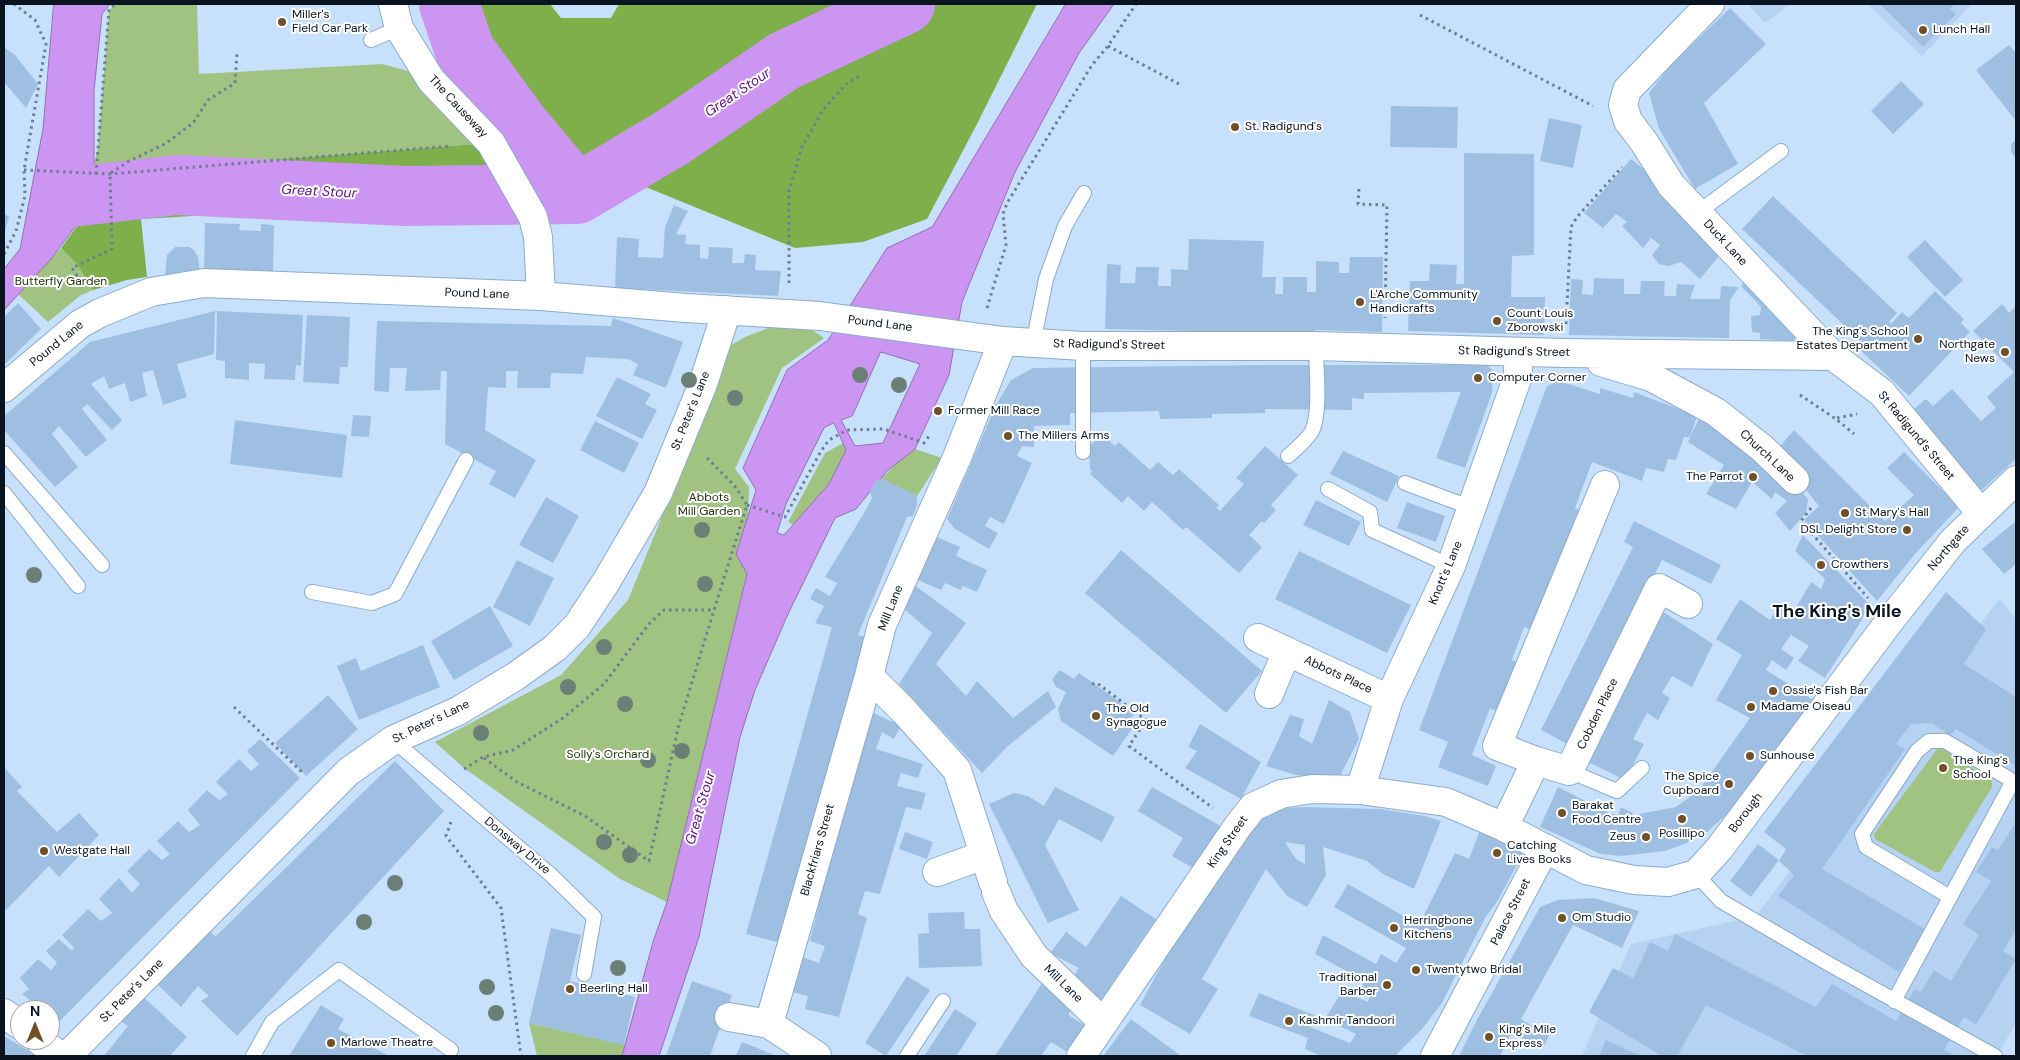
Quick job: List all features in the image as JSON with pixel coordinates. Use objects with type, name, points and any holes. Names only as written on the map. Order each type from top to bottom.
[{"type":"street","points":[[1636,132],[1623,105],[1627,90],[1710,4]]},
{"type":"street","name":"The Causeway","points":[[396,16],[430,80],[496,152],[533,217],[538,237],[541,296]]},
{"type":"street","name":"Duck Lane","points":[[1636,132],[1670,184],[1833,356]]},
{"type":"street","name":"Pound Lane","points":[[4,388],[80,324],[100,313],[152,292],[204,283],[541,296],[820,316],[978,338]]},
{"type":"street","name":"St. Peter's Lane","points":[[67,1056],[348,772],[393,740],[458,711],[516,676],[554,648],[577,626],[606,582],[658,493],[703,384],[726,310]]},
{"type":"street","name":"St Radigund's Street","points":[[978,338],[1033,344],[1083,346],[1316,346],[1569,353],[1833,356],[1882,393],[1981,513]]},
{"type":"street","name":"Mill Lane","points":[[978,338],[958,455],[882,625],[869,676],[904,711],[957,770],[994,887],[1004,911],[1034,956],[1103,1022]]},
{"type":"street","name":"Knott's Lane","points":[[1360,790],[1389,699],[1451,566],[1472,508],[1518,376],[1518,352]]},
{"type":"street","name":"Church Lane","points":[[1569,353],[1651,377],[1716,412],[1762,448],[1794,480]]},
{"type":"street","name":"Northgate","points":[[1889,622],[1953,541],[2016,480]]},
{"type":"street","points":[[1569,771],[1497,746],[1604,485]]},
{"type":"street","name":"Cobden Place","points":[[1569,771],[1660,588],[1688,604]]},
{"type":"street","name":"Borough","points":[[1696,874],[1718,849],[1889,622]]},
{"type":"street","name":"Abbots Place","points":[[1258,638],[1389,699]]},
{"type":"street","points":[[1269,694],[1287,651]]},
{"type":"street","name":"Blackfriars Street","points":[[769,1024],[869,676]]},
{"type":"street","points":[[1504,827],[1536,761]]},
{"type":"street","name":"King Street","points":[[1081,1056],[1238,826],[1253,807],[1281,794],[1312,789],[1360,790],[1446,802],[1504,827],[1545,848]]},
{"type":"street","points":[[1545,848],[1586,870],[1634,880],[1668,882],[1696,874]]},
{"type":"street","name":"Palace Street","points":[[1435,1056],[1545,848]]},
{"type":"street","points":[[937,872],[984,855]]},
{"type":"street","points":[[729,1017],[769,1024],[817,1056]]},
{"type":"lane","points":[[371,40],[396,16]]},
{"type":"lane","points":[[1697,213],[1781,152]]},
{"type":"lane","points":[[1033,344],[1046,279],[1065,226],[1084,193]]},
{"type":"lane","points":[[1083,346],[1083,452]]},
{"type":"lane","points":[[1288,456],[1311,431],[1317,417],[1316,346]]},
{"type":"lane","points":[[4,453],[102,564]]},
{"type":"lane","points":[[312,592],[372,602],[395,594],[466,460]]},
{"type":"lane","points":[[1405,483],[1472,508]]},
{"type":"lane","points":[[1328,488],[1370,512],[1372,530],[1451,566]]},
{"type":"lane","points":[[4,493],[78,586]]},
{"type":"lane","name":"Donsway Drive","points":[[393,740],[552,875],[594,917],[584,974]]},
{"type":"lane","points":[[1894,1001],[2013,781],[1945,741],[1929,741],[1917,751],[1862,834],[1866,846],[1950,897]]},
{"type":"lane","points":[[1569,771],[1617,792],[1642,768]]},
{"type":"lane","points":[[1696,874],[1721,900],[1894,1001],[1995,1056]]},
{"type":"lane","points":[[253,1056],[272,1022],[339,970],[451,1050]]},
{"type":"lane","points":[[907,1056],[943,1001]]},
{"type":"path","points":[[4,254],[16,231],[25,196],[24,170],[46,44],[35,20],[14,4]]},
{"type":"path","points":[[96,174],[109,10],[115,4]]},
{"type":"path","points":[[978,338],[1006,245],[1002,214],[1007,203],[1092,65],[1108,46],[1136,4]]},
{"type":"path","points":[[1420,15],[1593,106],[1636,132],[1571,227],[1569,353]]},
{"type":"path","points":[[1108,46],[1179,84]]},
{"type":"path","points":[[110,174],[129,161],[165,144],[193,123],[208,100],[235,83],[237,54]]},
{"type":"path","points":[[790,314],[789,191],[802,147],[823,110],[845,85],[861,76]]},
{"type":"path","points":[[24,170],[33,172],[110,174],[496,152]]},
{"type":"path","points":[[100,313],[72,268],[112,249],[110,174]]},
{"type":"path","points":[[1359,189],[1358,204],[1387,205],[1384,349]]},
{"type":"path","points":[[1800,395],[1836,419],[1854,434]]},
{"type":"path","points":[[1836,419],[1859,414]]},
{"type":"path","points":[[702,453],[734,485],[747,505],[785,517],[821,450],[829,440],[847,430],[884,429],[924,443]]},
{"type":"path","name":"Church Lane","points":[[1794,480],[1814,504],[1801,521],[1889,622]]},
{"type":"path","points":[[483,757],[517,782],[585,816],[649,861],[678,728],[747,505]]},
{"type":"path","points":[[446,785],[464,768],[483,757],[513,750],[563,718],[581,704],[604,684],[648,625],[664,610],[714,610]]},
{"type":"path","points":[[1092,684],[1097,683],[1146,720],[1129,746],[1238,826]]},
{"type":"path","points":[[234,707],[326,795]]},
{"type":"path","points":[[461,798],[446,836],[501,908],[521,1056]]},
{"type":"shaded area","points":[[1748,4],[1790,4],[1765,23]]},
{"type":"shaded area","name":"Lunch Hall","points":[[1867,4],[1972,4],[1922,56]]},
{"type":"shaded area","name":"The King's School","points":[[2000,598],[2016,620],[2016,1023],[1997,1056],[1582,1056],[1631,944],[1756,916]]},
{"type":"green space","points":[[117,4],[197,4],[199,74],[382,64],[412,72],[488,143],[92,174],[98,147],[109,10]]},
{"type":"green space","points":[[459,4],[550,4],[561,18],[611,18],[619,4],[1037,4],[927,219],[863,242],[795,248],[565,154],[499,79],[465,19]]},
{"type":"green space","points":[[488,143],[526,204],[297,210],[141,219],[147,277],[127,280],[93,290],[77,264],[61,248],[83,218],[92,174]]},
{"type":"green space","name":"Butterfly Garden","points":[[61,248],[77,264],[93,290],[81,295],[48,322],[18,294]]},
{"type":"green space","name":"Solly's Orchard","points":[[776,325],[808,327],[824,338],[782,368],[735,469],[749,487],[748,518],[736,554],[747,573],[667,902],[620,879],[464,768],[435,742],[561,675],[628,600],[727,348],[745,337]]},
{"type":"green space","points":[[843,443],[846,450],[829,484],[794,525],[788,522],[825,453]]},
{"type":"green space","points":[[915,449],[942,458],[917,496],[881,479],[900,460]]},
{"type":"green space","points":[[1938,748],[1942,748],[1992,781],[1992,787],[1940,872],[1935,872],[1875,839],[1874,834]]},
{"type":"green space","points":[[529,1023],[625,1045],[622,1056],[537,1056]]},
{"type":"water","points":[[54,4],[110,4],[102,14],[94,91],[94,169],[84,215],[51,259],[4,310],[4,269],[20,249],[43,129]]},
{"type":"water","points":[[1066,4],[1114,4],[1079,53],[1015,172],[962,302],[949,375],[915,449],[887,471],[856,509],[835,518],[788,614],[755,690],[740,737],[699,937],[659,1056],[622,1056],[653,942],[667,902],[747,574],[736,554],[756,490],[743,468],[787,370],[828,340],[887,248],[932,227]],"holes":[[[881,352],[920,364],[883,443],[855,446],[841,420],[852,416]],[[834,423],[846,450],[829,484],[784,535],[777,533],[786,504],[824,428]]]},
{"type":"building","name":"Lunch Hall","points":[[1880,4],[1955,4],[1950,9],[1956,14],[1923,47]]},
{"type":"building","points":[[1730,8],[1766,44],[1704,103],[1738,164],[1695,189],[1659,129],[1649,93],[1669,67]]},
{"type":"building","points":[[2009,45],[2016,53],[2016,121],[1976,70]]},
{"type":"building","points":[[4,47],[15,55],[38,84],[26,108],[4,82]]},
{"type":"building","points":[[1901,81],[1924,104],[1893,134],[1871,111]]},
{"type":"building","points":[[1391,106],[1458,107],[1457,148],[1390,147]]},
{"type":"building","points":[[1549,118],[1582,125],[1573,168],[1540,161]]},
{"type":"building","points":[[2016,140],[2016,159],[2011,151],[2011,144]]},
{"type":"building","points":[[1464,153],[1534,154],[1534,255],[1512,256],[1511,297],[1545,297],[1544,335],[1408,331],[1410,281],[1429,281],[1430,264],[1457,265],[1456,284],[1464,284]]},
{"type":"building","points":[[1631,159],[1659,181],[1723,251],[1700,279],[1681,262],[1669,266],[1659,264],[1652,255],[1660,245],[1651,238],[1643,248],[1622,226],[1627,222],[1616,214],[1603,228],[1584,213]]},
{"type":"building","points":[[1773,196],[1897,313],[1889,322],[1891,324],[1902,312],[1909,318],[1935,291],[1964,319],[1961,323],[1970,332],[1909,396],[1861,351],[1866,346],[1742,229]]},
{"type":"building","points":[[674,205],[688,211],[676,234],[686,235],[685,244],[700,245],[700,258],[708,259],[709,247],[733,248],[732,263],[744,263],[745,254],[756,255],[755,270],[781,271],[778,296],[615,288],[617,237],[639,239],[638,257],[663,258],[665,227]]},
{"type":"building","points":[[4,213],[9,217],[4,235]]},
{"type":"building","points":[[205,223],[240,224],[239,230],[261,231],[261,224],[274,225],[273,274],[204,272]]},
{"type":"building","points":[[1189,239],[1264,241],[1262,277],[1276,277],[1275,294],[1283,294],[1283,277],[1307,277],[1307,292],[1316,292],[1316,261],[1339,262],[1339,273],[1349,273],[1350,257],[1383,257],[1382,332],[1315,330],[1315,333],[1278,333],[1105,329],[1107,264],[1121,265],[1120,283],[1135,283],[1136,267],[1159,267],[1158,286],[1171,286],[1171,269],[1188,270]]},
{"type":"building","points":[[1925,240],[1963,280],[1945,297],[1907,257]]},
{"type":"building","points":[[175,247],[189,247],[194,250],[198,257],[200,272],[165,275],[167,255]]},
{"type":"building","points":[[1750,275],[1805,328],[1793,341],[1760,339],[1760,333],[1752,332],[1751,316],[1760,315],[1761,307],[1741,286]]},
{"type":"building","points":[[1594,278],[1624,279],[1624,294],[1640,294],[1641,281],[1665,281],[1664,296],[1676,296],[1677,284],[1695,285],[1690,299],[1720,299],[1721,286],[1739,287],[1730,300],[1729,338],[1569,335],[1571,279],[1583,280],[1582,294],[1593,295]]},
{"type":"building","points":[[18,303],[41,329],[4,365],[4,317]]},
{"type":"building","points":[[2002,304],[2009,313],[2016,306],[2016,459],[1977,494],[1907,415],[1926,399],[1933,406],[1952,389],[1981,421],[1996,408],[1987,397],[2014,372],[1973,331]]},
{"type":"building","points":[[215,311],[214,354],[177,364],[187,397],[163,405],[153,370],[142,373],[147,396],[130,402],[125,383],[109,389],[104,376],[91,384],[122,420],[112,430],[87,404],[82,409],[107,440],[86,457],[59,426],[52,434],[78,467],[55,487],[4,430],[4,416],[90,342]]},
{"type":"building","points":[[217,311],[303,315],[301,366],[296,365],[295,380],[264,379],[265,364],[249,363],[249,380],[225,378],[225,361],[216,360]]},
{"type":"building","points":[[307,315],[350,317],[348,367],[340,367],[339,384],[303,382]]},
{"type":"building","points":[[613,318],[683,342],[666,388],[633,375],[638,364],[628,359],[586,357],[583,374],[551,373],[550,388],[517,388],[518,371],[506,371],[506,388],[488,387],[485,430],[536,460],[515,498],[489,484],[496,471],[445,444],[447,371],[441,371],[440,390],[405,391],[407,368],[390,368],[389,392],[374,391],[377,321],[611,326]]},
{"type":"building","points":[[1487,365],[1493,371],[1492,393],[1465,468],[1436,458],[1461,392],[1364,393],[1364,399],[1352,398],[1352,410],[1265,409],[1265,413],[1212,414],[1212,418],[1160,419],[1159,411],[1070,413],[1070,425],[1034,426],[1034,447],[1022,446],[1017,456],[1032,463],[1004,524],[990,517],[985,526],[998,533],[989,549],[955,529],[947,519],[996,405],[1011,380],[1033,368]]},
{"type":"building","points":[[617,377],[651,394],[645,404],[657,410],[642,439],[596,416]]},
{"type":"building","points":[[1559,381],[1600,394],[1600,388],[1633,398],[1634,392],[1697,416],[1690,437],[1684,437],[1676,460],[1668,459],[1664,472],[1646,468],[1642,481],[1592,462],[1575,508],[1581,511],[1560,571],[1555,570],[1534,631],[1524,627],[1512,660],[1525,666],[1498,712],[1490,708],[1472,755],[1496,766],[1488,786],[1438,767],[1448,742],[1419,730],[1547,386]]},
{"type":"building","points":[[353,415],[371,416],[369,437],[351,436]]},
{"type":"building","name":"The Parrot","points":[[1700,416],[1785,472],[1808,499],[1806,513],[1790,531],[1775,513],[1787,501],[1775,492],[1772,499],[1752,482],[1736,509],[1706,494],[1724,465],[1688,442]]},
{"type":"building","points":[[235,420],[347,435],[342,478],[230,464]]},
{"type":"building","points":[[595,421],[639,443],[624,473],[580,450]]},
{"type":"building","name":"St Mary's Hall","points":[[1794,430],[1885,521],[1914,495],[1887,468],[1904,452],[1959,507],[1915,554],[1877,601],[1804,520],[1819,506],[1775,452]]},
{"type":"building","points":[[1102,434],[1115,446],[1119,442],[1150,470],[1158,462],[1173,475],[1179,469],[1219,505],[1216,508],[1220,511],[1244,484],[1236,478],[1265,446],[1298,475],[1271,505],[1276,510],[1249,535],[1262,547],[1239,573],[1186,527],[1183,530],[1152,502],[1144,511],[1128,496],[1122,503],[1090,474],[1092,471],[1090,469],[1089,447]]},
{"type":"building","points":[[1343,451],[1399,476],[1387,502],[1330,474]]},
{"type":"building","points":[[883,479],[917,496],[917,505],[913,516],[907,517],[858,635],[866,637],[781,943],[746,934],[832,627],[815,623],[824,606],[810,599],[816,588],[830,596],[837,583],[825,577],[872,498],[870,491],[876,481]]},
{"type":"building","points":[[546,497],[579,516],[553,563],[519,545]]},
{"type":"building","points":[[1316,500],[1361,522],[1349,546],[1303,525]]},
{"type":"building","points":[[1407,502],[1445,516],[1436,542],[1397,528]]},
{"type":"building","points":[[1634,521],[1721,565],[1711,584],[1662,560],[1569,745],[1541,730],[1633,547],[1624,542]]},
{"type":"building","points":[[2016,521],[2016,564],[2004,574],[1982,549]]},
{"type":"building","points":[[1803,535],[1869,604],[1860,623],[1825,678],[1798,661],[1809,646],[1791,635],[1781,649],[1794,658],[1786,670],[1772,660],[1766,670],[1818,703],[1756,783],[1707,832],[1687,843],[1665,851],[1622,856],[1601,854],[1540,827],[1558,787],[1609,813],[1618,815],[1621,807],[1633,813],[1629,821],[1636,823],[1639,814],[1676,807],[1699,790],[1750,718],[1716,700],[1742,655],[1716,639],[1740,599],[1770,620],[1782,602],[1794,611],[1811,582],[1821,589],[1825,579],[1795,551]]},
{"type":"building","points":[[937,537],[960,547],[956,556],[987,570],[977,592],[963,586],[961,590],[945,583],[941,590],[918,580]]},
{"type":"building","points":[[1121,550],[1262,671],[1226,713],[1085,593]]},
{"type":"building","points":[[1299,551],[1411,605],[1387,653],[1275,599]]},
{"type":"building","points":[[517,560],[554,578],[530,626],[493,607]]},
{"type":"building","points":[[913,584],[966,623],[936,664],[966,696],[977,681],[1013,718],[1048,691],[1056,707],[1008,746],[982,773],[899,684],[932,633],[904,609]]},
{"type":"building","points":[[1946,592],[1986,629],[1964,664],[2016,697],[2016,766],[1956,729],[1950,735],[1931,723],[1911,724],[1896,744],[1905,749],[1822,869],[1925,929],[1899,972],[1778,896],[1794,875],[1779,861],[1786,849],[1764,832]]},
{"type":"building","points":[[490,606],[513,646],[454,680],[431,641]]},
{"type":"building","points":[[1662,611],[1713,644],[1692,687],[1672,676],[1662,693],[1670,698],[1658,720],[1647,713],[1633,739],[1644,744],[1625,780],[1586,761]]},
{"type":"building","points":[[423,645],[440,687],[359,720],[337,666],[356,658],[361,671]]},
{"type":"building","name":"The Old Synagogue","points":[[1060,670],[1074,679],[1079,673],[1135,713],[1131,718],[1136,723],[1113,756],[1061,721],[1058,709],[1066,692],[1056,687],[1052,679]]},
{"type":"building","points":[[328,695],[358,729],[306,776],[275,743]]},
{"type":"building","points":[[1329,700],[1350,712],[1359,739],[1338,780],[1296,775],[1266,766],[1290,715],[1304,719],[1299,736],[1312,744]]},
{"type":"building","points":[[867,710],[901,726],[894,739],[882,732],[876,749],[923,764],[918,778],[901,773],[897,786],[926,793],[921,810],[906,807],[880,894],[865,891],[858,914],[867,918],[839,1017],[805,1009],[808,996],[792,992],[802,957],[819,963],[825,946],[810,941]]},
{"type":"building","points":[[1200,724],[1261,762],[1241,799],[1185,768],[1197,751],[1188,747]]},
{"type":"building","points":[[260,739],[300,778],[60,1021],[60,1000],[30,1000],[22,994],[29,989],[20,978],[38,959],[51,970],[57,963],[46,951],[59,939],[72,951],[74,948],[62,935],[88,909],[101,921],[112,913],[99,899],[119,878],[132,893],[140,884],[127,871],[149,849],[162,860],[170,854],[157,841],[178,821],[189,832],[200,825],[188,810],[207,790],[219,800],[228,794],[216,782],[239,759],[251,771],[259,764],[247,751]]},
{"type":"building","points":[[395,761],[444,811],[237,1036],[201,1001],[209,996],[198,986],[181,1007],[155,982],[208,928],[215,937]]},
{"type":"building","name":"Westgate Hall","points":[[4,767],[22,787],[17,791],[57,832],[79,813],[99,835],[59,877],[49,866],[4,912]]},
{"type":"building","points":[[1055,787],[1115,817],[1102,842],[1059,819],[1045,845],[1079,910],[1048,923],[989,804],[1014,793],[1028,796],[1044,806]]},
{"type":"building","points":[[1152,787],[1226,829],[1200,872],[1172,856],[1183,838],[1138,811]]},
{"type":"building","points":[[1304,807],[1380,809],[1425,816],[1441,821],[1414,889],[1383,874],[1367,861],[1323,847],[1326,875],[1307,907],[1287,896],[1266,869],[1202,979],[1218,989],[1190,1034],[1140,1005],[1208,880],[1263,810]],"holes":[[[1285,842],[1305,845],[1305,864],[1296,859]]]},
{"type":"building","points":[[2016,822],[2016,930],[2003,951],[2016,959],[1976,1025],[1964,1017],[1944,1050],[1956,1056],[1807,1056],[1706,1005],[1677,1056],[1662,1056],[1589,1012],[1613,968],[1633,978],[1650,942],[1668,951],[1675,934],[1816,1007],[1832,984],[1896,1021],[1915,989],[1921,992],[1934,970],[1951,981],[1979,935],[1963,924],[1991,881],[1976,872],[1992,847],[1998,850]]},
{"type":"building","points":[[1480,830],[1526,848],[1498,900],[1485,918],[1442,1003],[1422,1029],[1395,1056],[1321,1056],[1305,1049],[1308,1038],[1249,1016],[1259,993],[1316,1016],[1310,1027],[1350,1043],[1356,1034],[1325,1019],[1342,991],[1368,1002],[1370,995],[1361,989],[1365,981],[1315,954],[1323,935],[1376,964],[1381,954],[1396,963],[1406,948],[1334,907],[1348,884],[1419,925],[1455,853],[1469,859]]},
{"type":"building","points":[[905,832],[933,842],[927,859],[899,849]]},
{"type":"building","points":[[1758,844],[1779,860],[1751,897],[1730,881]]},
{"type":"building","points":[[1121,896],[1156,919],[1099,1003],[1070,982],[1079,968],[1050,953],[1066,932],[1086,947]]},
{"type":"building","points":[[1594,898],[1639,911],[1622,948],[1573,925],[1521,1019],[1549,1036],[1543,1048],[1511,1033],[1500,1056],[1459,1056],[1540,907],[1558,900]]},
{"type":"building","points":[[964,912],[965,929],[980,929],[982,966],[919,968],[918,934],[929,933],[928,913]]},
{"type":"building","name":"Beerling Hall","points":[[551,928],[581,935],[570,981],[635,997],[624,1045],[529,1023]]},
{"type":"building","points":[[907,976],[930,990],[886,1056],[865,1043]]},
{"type":"building","points":[[692,981],[732,995],[710,1056],[666,1056]]},
{"type":"building","points":[[1042,983],[1075,1004],[1068,1015],[1086,1026],[1069,1053],[1051,1042],[1041,1056],[995,1056]]},
{"type":"building","points":[[139,993],[187,1037],[170,1056],[104,1056],[128,1026],[117,1019]]},
{"type":"building","name":"Marlowe Theatre","points":[[321,1005],[344,1019],[338,1029],[389,1056],[289,1056]]},
{"type":"building","points":[[955,1009],[977,1023],[963,1046],[956,1056],[924,1056]]},
{"type":"building","points":[[1131,1019],[1181,1056],[1103,1056]]},
{"type":"building","points":[[4,1036],[10,1040],[10,1050],[27,1050],[37,1056],[4,1056]]},
{"type":"building","points":[[1606,1040],[1641,1056],[1599,1056]]},
{"type":"building","points":[[742,1042],[755,1047],[776,1056],[736,1056]]},
{"type":"waterway","name":"Great Stour","points":[[449,4],[465,51],[519,125],[577,194]]},
{"type":"waterway","name":"Great Stour","points":[[62,198],[177,185],[405,196],[577,194],[673,137],[784,61],[905,4]]},
{"type":"place","name":"Miller's Field Car Park","points":[[282,22]]},
{"type":"place","name":"Lunch Hall","points":[[1923,30]]},
{"type":"place","name":"St. Radigund's","points":[[1235,127]]},
{"type":"place","name":"L'Arche Community Handicrafts","points":[[1360,302]]},
{"type":"place","name":"Count Louis Zborowski","points":[[1497,321]]},
{"type":"place","name":"The King's School Estates Department","points":[[1918,339]]},
{"type":"place","name":"Northgate News","points":[[2005,352]]},
{"type":"place","name":"Computer Corner","points":[[1478,378]]},
{"type":"place","name":"Former Mill Race","points":[[938,411]]},
{"type":"place","name":"The Millers Arms","points":[[1008,436]]},
{"type":"place","name":"The Parrot","points":[[1753,477]]},
{"type":"place","name":"St Mary's Hall","points":[[1845,513]]},
{"type":"place","name":"DSL Delight Store","points":[[1907,530]]},
{"type":"place","name":"Crowthers","points":[[1821,565]]},
{"type":"place","name":"Ossie's Fish Bar","points":[[1773,691]]},
{"type":"place","name":"Madame Oiseau","points":[[1751,707]]},
{"type":"place","name":"The Old Synagogue","points":[[1096,716]]},
{"type":"place","name":"Sunhouse","points":[[1750,756]]},
{"type":"place","name":"The King's School","points":[[1943,768]]},
{"type":"place","name":"The Spice Cupboard","points":[[1729,784]]},
{"type":"place","name":"Barakat Food Centre","points":[[1562,813]]},
{"type":"place","name":"Posillipo","points":[[1682,819]]},
{"type":"place","name":"Zeus","points":[[1646,837]]},
{"type":"place","name":"Westgate Hall","points":[[44,851]]},
{"type":"place","name":"Catching Lives Books","points":[[1497,853]]},
{"type":"place","name":"Om Studio","points":[[1562,918]]},
{"type":"place","name":"Herringbone Kitchens","points":[[1394,928]]},
{"type":"place","name":"Twentytwo Bridal","points":[[1416,970]]},
{"type":"place","name":"Traditional Barber","points":[[1387,985]]},
{"type":"place","name":"Beerling Hall","points":[[570,989]]},
{"type":"place","name":"Kashmir Tandoori","points":[[1289,1021]]},
{"type":"place","name":"King's Mile Express","points":[[1489,1037]]},
{"type":"place","name":"Marlowe Theatre","points":[[331,1043]]},
{"type":"district","name":"The King's Mile","points":[[1837,612]]},
{"type":"park label","name":"Abbots Mill Garden","points":[[709,505]]}]
